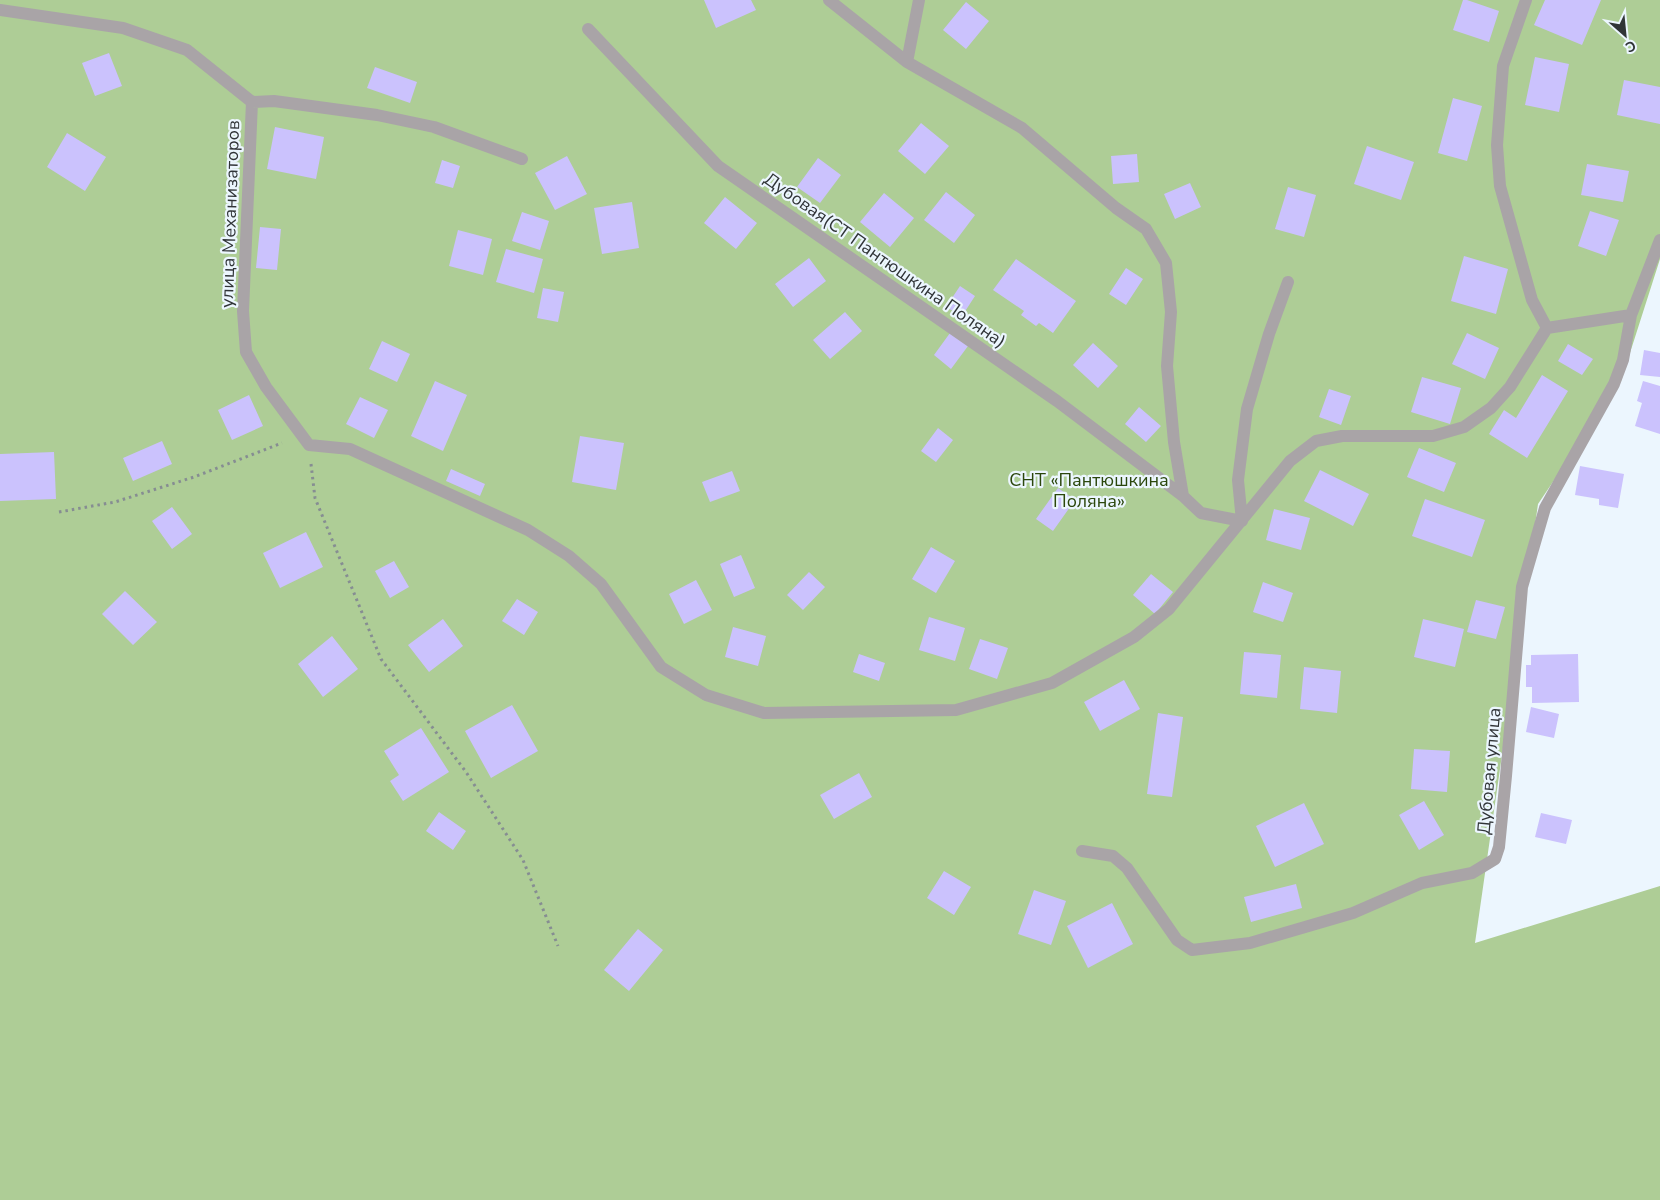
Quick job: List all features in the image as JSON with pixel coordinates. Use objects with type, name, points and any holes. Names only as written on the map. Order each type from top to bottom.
[{"type":"street","points":[[829,0],[907,62],[1022,128],[1116,208],[1146,229],[1166,262],[1171,312],[1167,366],[1174,442],[1183,496]]},
{"type":"street","points":[[907,62],[919,0]]},
{"type":"street","points":[[1526,0],[1503,66],[1497,145],[1500,186],[1532,300],[1547,328]]},
{"type":"street","name":"улица Механизаторов","points":[[0,10],[124,28],[187,50],[252,102],[243,311],[246,352],[266,387],[309,445]]},
{"type":"street","name":"Дубовая(СТ Пантюшкина Поляна)","points":[[588,29],[718,166],[1057,401],[1183,496],[1201,513],[1242,521]]},
{"type":"street","points":[[252,102],[274,101],[377,115],[434,127],[522,159]]},
{"type":"street","name":"Дубовая улица","points":[[1082,851],[1114,856],[1127,868],[1177,940],[1192,950],[1250,943],[1353,913],[1422,883],[1472,873],[1496,858],[1502,820],[1522,587],[1545,508],[1614,384],[1623,360],[1631,315],[1660,240]]},
{"type":"street","points":[[1242,521],[1238,480],[1248,409],[1269,334],[1288,282]]},
{"type":"street","points":[[309,445],[350,449],[528,530],[569,556],[601,584],[661,667],[706,695],[764,713],[956,710],[1052,683],[1134,637],[1169,609],[1290,461],[1316,441],[1342,436],[1433,436],[1464,427],[1491,408],[1510,387],[1547,328],[1631,315]]},
{"type":"path","points":[[59,512],[115,502],[194,477],[282,442],[309,445],[315,498],[381,659],[466,772],[523,860],[558,946]]},
{"type":"green space","name":"СНТ «Пантюшкина Поляна»","points":[[0,0],[1660,0],[1660,259],[1621,381],[1538,504],[1475,943],[1660,886],[1660,1200],[0,1200]]},
{"type":"building","points":[[704,0],[751,0],[756,10],[716,28]]},
{"type":"building","points":[[1463,0],[1499,11],[1489,42],[1453,30]]},
{"type":"building","points":[[1545,0],[1601,0],[1582,45],[1534,25]]},
{"type":"building","points":[[966,2],[989,21],[966,49],[943,30]]},
{"type":"building","points":[[109,53],[122,86],[95,96],[82,63]]},
{"type":"building","points":[[1535,57],[1569,64],[1559,112],[1525,105]]},
{"type":"building","points":[[375,67],[417,82],[410,103],[367,88]]},
{"type":"building","points":[[1624,80],[1660,87],[1660,124],[1617,115]]},
{"type":"building","points":[[1453,98],[1482,106],[1467,161],[1438,153]]},
{"type":"building","points":[[921,123],[949,146],[925,174],[898,151]]},
{"type":"building","points":[[275,127],[324,137],[316,179],[267,169]]},
{"type":"building","points":[[67,133],[106,157],[85,191],[47,167]]},
{"type":"building","points":[[1367,146],[1414,162],[1401,200],[1354,184]]},
{"type":"building","points":[[1137,154],[1139,182],[1113,184],[1111,156]]},
{"type":"building","points":[[567,156],[587,194],[555,210],[535,173]]},
{"type":"building","points":[[818,158],[841,175],[820,203],[797,187]]},
{"type":"building","points":[[442,160],[460,166],[453,188],[435,183]]},
{"type":"building","points":[[1587,164],[1629,171],[1623,202],[1581,195]]},
{"type":"building","points":[[1190,183],[1201,207],[1175,219],[1164,194]]},
{"type":"building","points":[[1288,187],[1316,195],[1304,237],[1275,229]]},
{"type":"building","points":[[946,192],[975,215],[954,243],[924,220]]},
{"type":"building","points":[[884,193],[914,218],[890,247],[860,222]]},
{"type":"building","points":[[725,197],[757,223],[736,249],[704,223]]},
{"type":"building","points":[[632,202],[639,248],[602,254],[594,208]]},
{"type":"building","points":[[1590,211],[1619,220],[1606,256],[1578,246]]},
{"type":"building","points":[[522,212],[549,221],[540,250],[512,241]]},
{"type":"building","points":[[260,227],[281,229],[277,270],[256,268]]},
{"type":"building","points":[[458,230],[492,239],[483,275],[449,266]]},
{"type":"building","points":[[506,249],[543,259],[534,293],[496,282]]},
{"type":"building","points":[[1464,256],[1508,269],[1496,314],[1451,301]]},
{"type":"building","points":[[809,258],[826,281],[793,307],[775,284]]},
{"type":"building","points":[[1016,259],[1076,301],[1053,333],[1039,323],[1036,326],[1021,315],[1024,311],[993,290]]},
{"type":"building","points":[[1126,268],[1143,279],[1126,305],[1109,294]]},
{"type":"building","points":[[960,286],[975,296],[962,316],[946,307]]},
{"type":"building","points":[[543,288],[564,292],[558,322],[537,318]]},
{"type":"building","points":[[845,312],[862,331],[830,359],[813,340]]},
{"type":"building","points":[[950,333],[968,346],[951,369],[934,355]]},
{"type":"building","points":[[1467,333],[1499,348],[1485,379],[1452,364]]},
{"type":"building","points":[[382,341],[410,354],[397,382],[369,369]]},
{"type":"building","points":[[1093,343],[1118,366],[1098,388],[1073,365]]},
{"type":"building","points":[[1568,344],[1593,359],[1582,375],[1558,361]]},
{"type":"building","points":[[1644,350],[1660,353],[1660,377],[1640,375]]},
{"type":"building","points":[[1542,375],[1568,391],[1527,458],[1489,434],[1504,410],[1516,418]]},
{"type":"building","points":[[1422,377],[1461,388],[1450,424],[1411,412]]},
{"type":"building","points":[[435,381],[467,395],[443,451],[411,436]]},
{"type":"building","points":[[1643,381],[1660,386],[1660,434],[1635,426],[1642,403],[1637,401]]},
{"type":"building","points":[[1329,389],[1351,396],[1341,425],[1319,417]]},
{"type":"building","points":[[249,395],[263,426],[232,440],[218,410]]},
{"type":"building","points":[[360,397],[388,410],[374,438],[346,424]]},
{"type":"building","points":[[1139,407],[1161,426],[1146,442],[1125,424]]},
{"type":"building","points":[[938,428],[953,440],[936,462],[921,451]]},
{"type":"building","points":[[580,436],[624,443],[616,490],[572,482]]},
{"type":"building","points":[[162,441],[172,464],[133,481],[123,458]]},
{"type":"building","points":[[1419,448],[1456,463],[1444,492],[1407,477]]},
{"type":"building","points":[[54,452],[56,499],[0,501],[0,454]]},
{"type":"building","points":[[1580,466],[1624,474],[1618,508],[1599,505],[1599,499],[1575,495]]},
{"type":"building","points":[[451,469],[485,484],[480,496],[446,481]]},
{"type":"building","points":[[1320,470],[1369,494],[1353,526],[1304,501]]},
{"type":"building","points":[[732,471],[740,491],[710,502],[702,482]]},
{"type":"building","points":[[1058,488],[1075,500],[1053,531],[1036,519]]},
{"type":"building","points":[[1425,499],[1485,520],[1472,557],[1412,536]]},
{"type":"building","points":[[172,507],[192,534],[172,549],[152,521]]},
{"type":"building","points":[[1274,509],[1310,518],[1301,550],[1266,540]]},
{"type":"building","points":[[306,532],[323,567],[280,588],[263,553]]},
{"type":"building","points":[[931,547],[955,561],[936,593],[912,579]]},
{"type":"building","points":[[741,555],[755,588],[734,597],[720,564]]},
{"type":"building","points":[[394,561],[409,587],[390,598],[375,571]]},
{"type":"building","points":[[809,572],[825,587],[803,610],[787,595]]},
{"type":"building","points":[[1151,574],[1173,592],[1155,614],[1133,595]]},
{"type":"building","points":[[696,580],[712,610],[684,624],[669,594]]},
{"type":"building","points":[[1263,582],[1293,593],[1283,622],[1253,612]]},
{"type":"building","points":[[125,591],[157,622],[133,645],[102,614]]},
{"type":"building","points":[[517,599],[538,612],[524,635],[502,621]]},
{"type":"building","points":[[1476,600],[1505,607],[1496,639],[1467,632]]},
{"type":"building","points":[[929,617],[965,628],[955,661],[919,650]]},
{"type":"building","points":[[443,619],[463,646],[429,672],[408,645]]},
{"type":"building","points":[[1423,619],[1464,629],[1455,667],[1414,657]]},
{"type":"building","points":[[733,627],[766,636],[758,666],[725,657]]},
{"type":"building","points":[[332,636],[358,669],[323,697],[298,664]]},
{"type":"building","points":[[980,639],[1008,648],[997,679],[969,669]]},
{"type":"building","points":[[1244,652],[1281,655],[1277,698],[1240,694]]},
{"type":"building","points":[[859,654],[885,663],[879,681],[853,672]]},
{"type":"building","points":[[1578,654],[1579,702],[1532,703],[1532,687],[1526,687],[1526,665],[1531,665],[1531,655]]},
{"type":"building","points":[[1304,667],[1341,671],[1337,713],[1300,709]]},
{"type":"building","points":[[1124,680],[1140,709],[1100,731],[1084,702]]},
{"type":"building","points":[[512,705],[538,751],[491,778],[465,731]]},
{"type":"building","points":[[1531,707],[1559,714],[1554,738],[1526,732]]},
{"type":"building","points":[[1158,713],[1183,717],[1172,797],[1147,794]]},
{"type":"building","points":[[421,728],[449,772],[403,801],[390,781],[399,775],[384,751]]},
{"type":"building","points":[[1414,749],[1450,751],[1447,792],[1411,789]]},
{"type":"building","points":[[859,773],[872,797],[834,819],[820,795]]},
{"type":"building","points":[[1424,801],[1444,835],[1419,850],[1399,815]]},
{"type":"building","points":[[1304,803],[1324,844],[1275,867],[1256,826]]},
{"type":"building","points":[[439,812],[466,831],[453,850],[426,831]]},
{"type":"building","points":[[1541,813],[1572,820],[1566,844],[1535,837]]},
{"type":"building","points":[[944,871],[971,887],[954,915],[927,898]]},
{"type":"building","points":[[1296,884],[1302,908],[1251,922],[1244,897]]},
{"type":"building","points":[[1034,890],[1066,901],[1051,945],[1018,934]]},
{"type":"building","points":[[1112,903],[1133,944],[1088,968],[1067,926]]},
{"type":"building","points":[[638,929],[663,950],[629,991],[604,970]]}]
